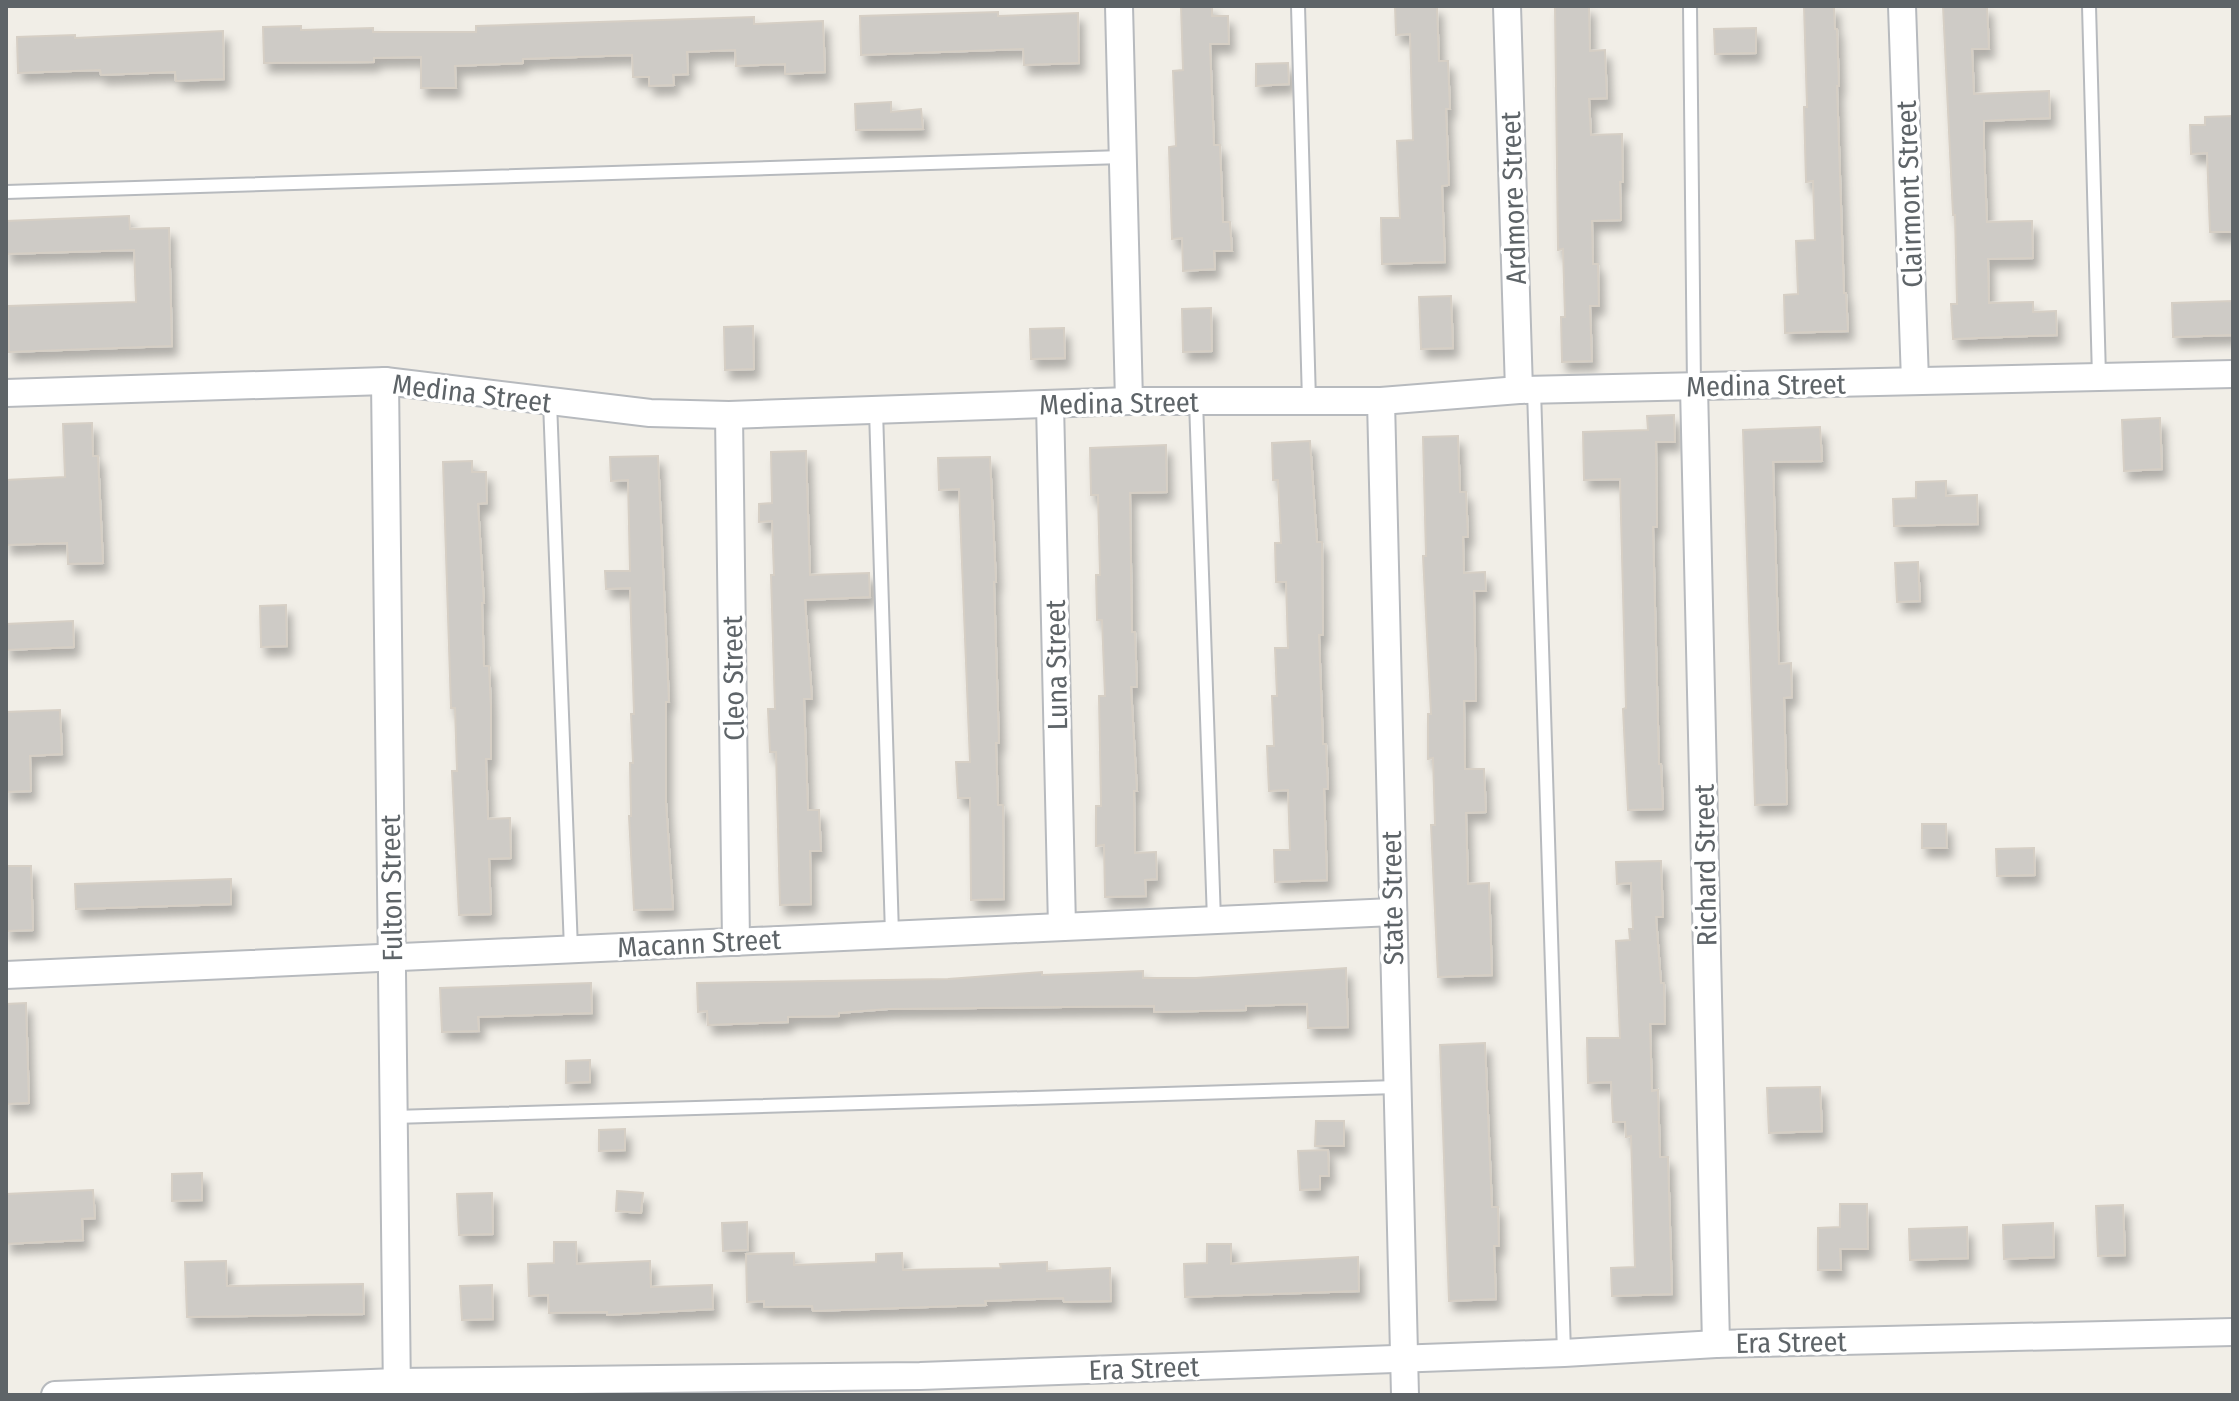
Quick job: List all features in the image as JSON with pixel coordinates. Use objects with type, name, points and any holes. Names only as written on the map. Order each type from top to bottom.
[{"type":"street","points":[[1119,6],[1129,401]]},
{"type":"street","name":"Ardmore Street","points":[[1507,6],[1526,390]]},
{"type":"street","name":"Clairmont Street","points":[[1902,6],[1915,381]]},
{"type":"street","name":"Medina Street","points":[[6,393],[385,381],[650,413],[729,415],[1129,401],[1381,401],[1526,390],[2233,374]]},
{"type":"street","name":"Fulton Street","points":[[385,381],[397,1389]]},
{"type":"street","name":"Richard Street","points":[[1694,387],[1716,1344]]},
{"type":"street","name":"State Street","points":[[1381,401],[1405,1395]]},
{"type":"street","name":"Luna Street","points":[[1050,404],[1062,927]]},
{"type":"street","name":"Cleo Street","points":[[729,415],[736,942]]},
{"type":"street","name":"Macann Street","points":[[6,975],[1393,912]]},
{"type":"street","name":"Era Street","points":[[55,1395],[920,1385],[1716,1344],[2233,1332]]},
{"type":"lane","points":[[1298,6],[1309,401]]},
{"type":"lane","points":[[1690,6],[1694,387]]},
{"type":"lane","points":[[2089,6],[2099,377]]},
{"type":"lane","points":[[6,192],[1123,157]]},
{"type":"lane","points":[[1526,390],[1564,1353]]},
{"type":"lane","points":[[1196,401],[1214,920]]},
{"type":"lane","points":[[550,402],[571,949]]},
{"type":"lane","points":[[876,410],[892,934]]},
{"type":"lane","points":[[394,1117],[1397,1087]]},
{"type":"building","points":[[1181,6],[1212,6],[1212,16],[1228,16],[1229,44],[1210,44],[1214,145],[1220,145],[1223,222],[1230,222],[1232,251],[1214,251],[1215,269],[1183,271],[1182,238],[1172,239],[1169,147],[1176,146],[1173,71],[1183,70]]},
{"type":"building","points":[[1395,6],[1437,6],[1439,61],[1448,61],[1449,185],[1442,186],[1445,262],[1382,264],[1381,218],[1400,218],[1397,141],[1413,140],[1410,34],[1396,35]]},
{"type":"building","points":[[1555,6],[1589,6],[1590,51],[1605,50],[1607,98],[1589,99],[1591,135],[1622,134],[1621,220],[1592,221],[1593,264],[1598,264],[1599,306],[1590,306],[1592,361],[1562,362],[1561,317],[1565,317],[1563,249],[1558,250]]},
{"type":"building","points":[[1804,6],[1834,6],[1848,331],[1785,333],[1784,295],[1798,294],[1796,241],[1815,240],[1813,181],[1806,182]]},
{"type":"building","points":[[1943,6],[1987,6],[1989,49],[1972,49],[1974,94],[2049,91],[2050,118],[1984,121],[1987,222],[2032,221],[2033,258],[1988,259],[1989,303],[2033,302],[2033,312],[2056,311],[2057,335],[1953,339],[1951,304],[1957,304],[1955,215]]},
{"type":"building","points":[[998,12],[998,16],[1078,13],[1079,63],[1024,65],[1023,49],[861,55],[860,16]]},
{"type":"building","points":[[754,17],[754,24],[823,21],[825,72],[785,74],[785,64],[736,66],[735,50],[687,52],[688,74],[673,75],[674,85],[649,86],[649,77],[633,77],[632,55],[523,59],[523,63],[455,66],[456,88],[421,88],[421,57],[374,58],[374,62],[264,63],[263,27],[301,26],[301,30],[373,28],[373,32],[476,32],[476,26]]},
{"type":"building","points":[[1756,28],[1756,53],[1715,54],[1714,29]]},
{"type":"building","points":[[223,31],[224,79],[176,81],[175,72],[101,75],[100,70],[18,73],[17,37],[75,35],[75,38]]},
{"type":"building","points":[[1288,63],[1289,84],[1256,86],[1256,64]]},
{"type":"building","points":[[891,102],[891,112],[921,109],[923,129],[856,130],[855,104]]},
{"type":"building","points":[[2233,116],[2233,232],[2210,232],[2207,153],[2191,154],[2190,125],[2205,125],[2205,117]]},
{"type":"building","points":[[129,216],[130,229],[169,228],[172,346],[9,352],[8,306],[136,302],[134,250],[6,254],[6,221]]},
{"type":"building","points":[[1451,296],[1453,348],[1421,349],[1419,297]]},
{"type":"building","points":[[2233,301],[2233,335],[2173,337],[2172,303]]},
{"type":"building","points":[[1211,308],[1212,351],[1183,352],[1182,309]]},
{"type":"building","points":[[753,326],[754,369],[725,370],[724,327]]},
{"type":"building","points":[[1064,328],[1065,358],[1031,359],[1030,329]]},
{"type":"building","points":[[1674,415],[1675,442],[1656,442],[1657,527],[1653,527],[1659,764],[1663,809],[1628,810],[1623,709],[1626,708],[1620,479],[1584,480],[1583,432],[1648,430],[1647,416]]},
{"type":"building","points":[[2160,418],[2162,469],[2124,471],[2122,420]]},
{"type":"building","points":[[92,423],[93,456],[98,456],[103,563],[68,564],[67,543],[6,545],[6,480],[65,477],[63,424]]},
{"type":"building","points":[[1820,427],[1822,461],[1773,462],[1779,664],[1791,663],[1792,697],[1784,698],[1787,804],[1755,805],[1743,430]]},
{"type":"building","points":[[1458,436],[1460,492],[1466,492],[1468,537],[1463,537],[1464,573],[1485,572],[1486,591],[1474,591],[1476,701],[1464,701],[1465,769],[1484,769],[1486,812],[1466,813],[1468,884],[1489,883],[1492,975],[1438,977],[1431,825],[1435,825],[1433,758],[1428,759],[1428,714],[1431,714],[1423,556],[1426,556],[1423,437]]},
{"type":"building","points":[[1310,441],[1317,542],[1322,542],[1323,635],[1319,635],[1328,789],[1324,789],[1327,880],[1275,882],[1274,850],[1290,850],[1288,790],[1269,791],[1267,746],[1274,746],[1272,696],[1277,696],[1275,648],[1288,648],[1286,582],[1276,582],[1275,543],[1281,543],[1278,480],[1273,480],[1272,443]]},
{"type":"building","points":[[1166,445],[1167,492],[1130,493],[1132,632],[1135,632],[1137,687],[1131,687],[1137,791],[1134,791],[1135,853],[1156,852],[1157,879],[1145,880],[1146,896],[1105,897],[1104,845],[1096,846],[1096,806],[1101,806],[1099,696],[1105,696],[1102,620],[1097,620],[1096,575],[1100,575],[1098,495],[1091,495],[1090,448]]},
{"type":"building","points":[[806,451],[810,575],[869,573],[870,597],[805,600],[812,699],[804,699],[808,810],[819,810],[821,851],[810,851],[811,904],[780,905],[776,752],[770,752],[768,709],[775,709],[772,521],[759,522],[759,504],[772,503],[771,452]]},
{"type":"building","points":[[658,456],[669,702],[666,702],[666,802],[673,909],[634,910],[629,816],[630,763],[633,763],[631,714],[634,714],[630,588],[606,589],[605,571],[630,571],[628,480],[611,481],[610,457]]},
{"type":"building","points":[[990,457],[996,582],[999,743],[996,743],[998,805],[1003,805],[1004,899],[971,900],[970,798],[958,798],[956,762],[970,762],[959,489],[939,490],[938,458]]},
{"type":"building","points":[[472,461],[472,472],[486,472],[487,503],[478,504],[484,666],[489,666],[491,707],[491,759],[486,759],[488,819],[510,818],[511,858],[489,859],[491,914],[459,915],[452,771],[457,771],[455,708],[451,708],[443,462]]},
{"type":"building","points":[[1946,481],[1946,496],[1977,495],[1978,524],[1894,526],[1893,499],[1916,498],[1916,482]]},
{"type":"building","points":[[1918,562],[1920,601],[1897,602],[1895,563]]},
{"type":"building","points":[[286,605],[287,646],[261,647],[260,606]]},
{"type":"building","points":[[73,621],[74,647],[6,650],[6,624]]},
{"type":"building","points":[[60,710],[62,754],[30,756],[31,791],[6,792],[6,712]]},
{"type":"building","points":[[1922,824],[1946,824],[1947,848],[1922,848]]},
{"type":"building","points":[[2034,848],[2035,875],[1997,876],[1996,849]]},
{"type":"building","points":[[1661,861],[1663,917],[1656,917],[1661,983],[1664,983],[1665,1024],[1650,1024],[1652,1091],[1658,1090],[1660,1157],[1668,1157],[1672,1294],[1612,1296],[1611,1268],[1635,1267],[1631,1136],[1626,1137],[1625,1122],[1613,1122],[1611,1082],[1588,1083],[1587,1038],[1620,1038],[1616,941],[1630,940],[1629,929],[1633,929],[1631,883],[1617,884],[1616,862]]},
{"type":"building","points":[[6,866],[31,866],[33,930],[6,931]]},
{"type":"building","points":[[231,879],[231,904],[76,909],[75,884]]},
{"type":"building","points":[[1346,968],[1348,1027],[1308,1028],[1307,1004],[1246,1006],[1246,1010],[1154,1012],[1154,1006],[888,1009],[839,1013],[839,1016],[788,1017],[788,1022],[708,1025],[707,1011],[698,1012],[697,983],[948,979],[1042,972],[1042,975],[1143,971],[1143,978],[1196,978]]},
{"type":"building","points":[[591,983],[592,1013],[478,1017],[479,1031],[442,1032],[440,988]]},
{"type":"building","points":[[26,1003],[29,1103],[6,1104],[6,1004]]},
{"type":"building","points":[[1485,1043],[1492,1207],[1498,1207],[1499,1246],[1494,1246],[1496,1299],[1449,1301],[1440,1045]]},
{"type":"building","points":[[590,1060],[590,1082],[566,1083],[566,1061]]},
{"type":"building","points":[[1820,1087],[1822,1131],[1769,1133],[1767,1088]]},
{"type":"building","points":[[1316,1121],[1344,1121],[1344,1146],[1315,1146]]},
{"type":"building","points":[[625,1129],[625,1150],[599,1151],[599,1130]]},
{"type":"building","points":[[1328,1150],[1329,1176],[1320,1176],[1320,1189],[1300,1190],[1298,1151]]},
{"type":"building","points":[[202,1173],[202,1200],[172,1201],[172,1174]]},
{"type":"building","points":[[93,1190],[95,1218],[82,1219],[83,1240],[6,1244],[6,1194]]},
{"type":"building","points":[[617,1191],[643,1193],[641,1213],[616,1211]]},
{"type":"building","points":[[492,1193],[493,1234],[459,1235],[457,1194]]},
{"type":"building","points":[[1840,1204],[1867,1204],[1868,1249],[1840,1249],[1841,1270],[1818,1270],[1818,1228],[1840,1227]]},
{"type":"building","points":[[2123,1205],[2125,1255],[2098,1256],[2096,1206]]},
{"type":"building","points":[[747,1222],[748,1250],[723,1251],[722,1223]]},
{"type":"building","points":[[2053,1223],[2054,1257],[2004,1259],[2003,1225]]},
{"type":"building","points":[[1967,1227],[1968,1258],[1910,1260],[1909,1229]]},
{"type":"building","points":[[554,1242],[576,1242],[577,1264],[650,1261],[651,1287],[712,1285],[713,1309],[607,1315],[607,1312],[549,1313],[548,1295],[529,1296],[528,1264],[554,1263]]},
{"type":"building","points":[[1207,1244],[1231,1244],[1231,1264],[1358,1257],[1359,1291],[1185,1297],[1184,1264],[1207,1263]]},
{"type":"building","points":[[794,1253],[794,1265],[876,1262],[876,1254],[902,1253],[903,1270],[1001,1268],[1000,1264],[1047,1262],[1047,1271],[1110,1268],[1111,1301],[1064,1302],[1063,1298],[985,1301],[986,1305],[813,1311],[812,1306],[764,1307],[764,1301],[747,1302],[746,1254]]},
{"type":"building","points":[[226,1261],[227,1286],[363,1284],[364,1314],[187,1317],[185,1262]]},
{"type":"building","points":[[492,1285],[493,1319],[462,1320],[460,1286]]}]
